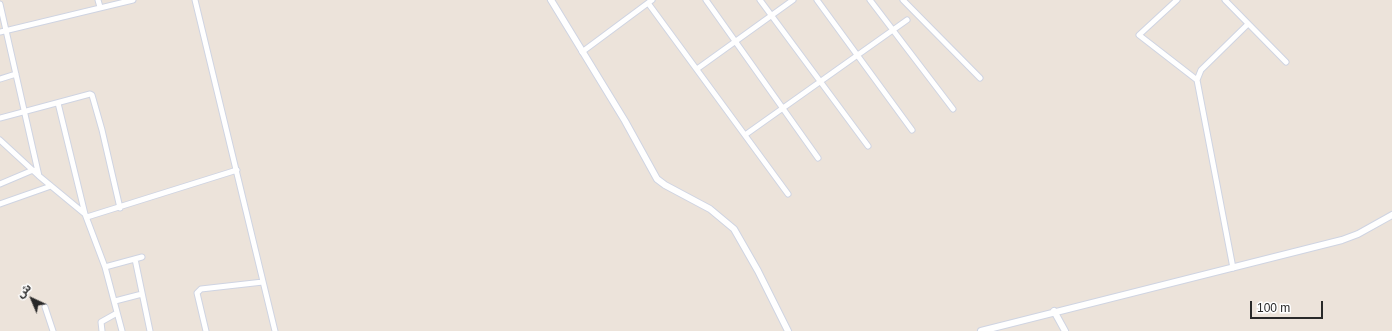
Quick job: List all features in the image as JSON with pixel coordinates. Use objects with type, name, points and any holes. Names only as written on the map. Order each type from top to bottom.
[{"type":"street","points":[[98,0],[100,7]]},
{"type":"street","points":[[0,32],[133,0]]},
{"type":"street","points":[[195,0],[275,331]]},
{"type":"street","points":[[551,0],[659,182],[710,209],[736,232],[788,331]]},
{"type":"street","points":[[706,0],[818,158]]},
{"type":"street","points":[[760,0],[868,146]]},
{"type":"street","points":[[697,69],[793,0]]},
{"type":"street","points":[[817,0],[857,57],[912,130]]},
{"type":"street","points":[[870,0],[953,109]]},
{"type":"street","points":[[903,0],[980,78]]},
{"type":"street","points":[[1177,0],[1139,35],[1139,37],[1197,80]]},
{"type":"street","points":[[1225,0],[1286,62]]},
{"type":"street","points":[[582,52],[650,1],[697,69],[788,194]]},
{"type":"street","points":[[0,4],[39,176]]},
{"type":"street","points":[[745,135],[821,83],[907,20]]},
{"type":"street","points":[[1233,268],[1197,80],[1201,70],[1248,24]]},
{"type":"street","points":[[0,79],[16,74]]},
{"type":"street","points":[[0,118],[90,94],[93,96],[120,208]]},
{"type":"street","points":[[58,103],[86,215],[105,267],[122,331]]},
{"type":"street","points":[[0,140],[39,176],[86,215]]},
{"type":"street","points":[[0,184],[33,170]]},
{"type":"street","points":[[86,215],[120,208],[237,170]]},
{"type":"street","points":[[0,204],[51,186]]},
{"type":"street","points":[[981,331],[1054,311],[1350,238],[1392,215]]},
{"type":"street","points":[[105,267],[142,257]]},
{"type":"street","points":[[135,259],[150,331]]},
{"type":"street","points":[[206,331],[197,293],[201,289],[264,282]]},
{"type":"street","points":[[115,301],[142,294]]},
{"type":"street","points":[[45,307],[53,331]]},
{"type":"street","points":[[1054,311],[1065,331]]},
{"type":"street","points":[[102,331],[101,322],[117,313]]}]
